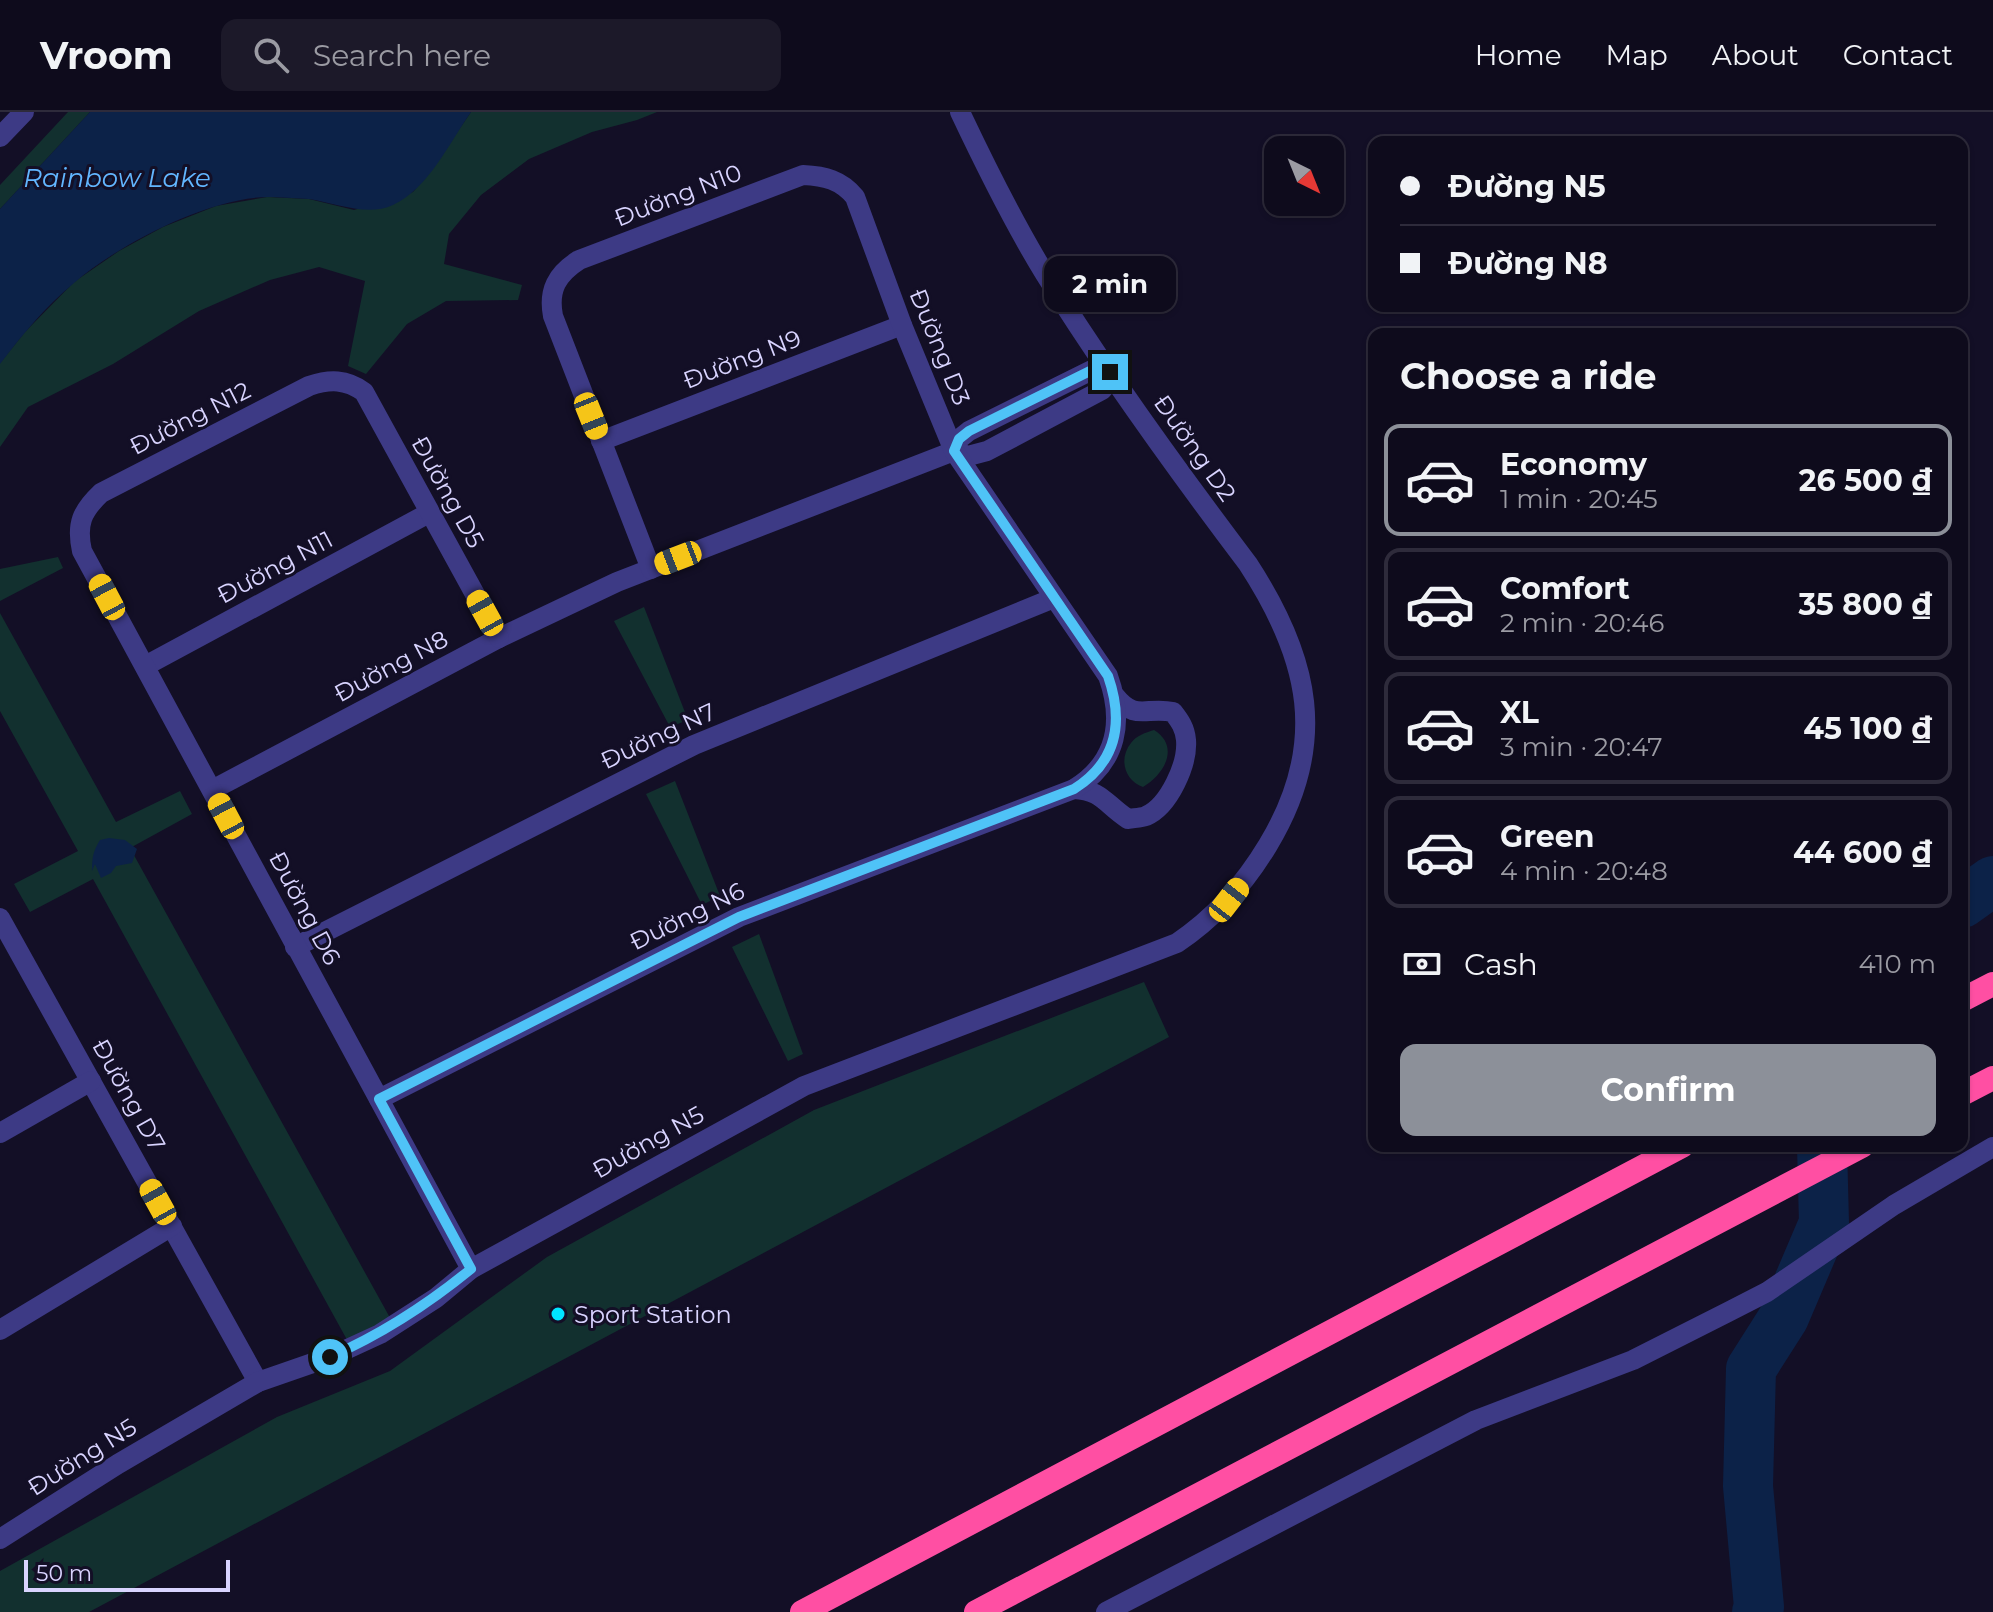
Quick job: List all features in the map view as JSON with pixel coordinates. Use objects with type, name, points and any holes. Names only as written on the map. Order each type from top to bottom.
[{"type":"highway","points":[[1968,997],[1993,984]]},
{"type":"highway","points":[[1968,1091],[1993,1078]]},
{"type":"highway","points":[[802,1612],[1671,1152]]},
{"type":"highway","points":[[976,1612],[1851,1152]]},
{"type":"street","points":[[0,137],[24,112]]},
{"type":"street","name":"Đường D2","points":[[960,112],[1044,273],[1110,372],[1248,564],[1290,641],[1301,674],[1306,711],[1304,753],[1296,789]]},
{"type":"street","name":"Đường N10","points":[[601,441],[553,316],[550,300],[554,283],[565,269],[594,254],[803,175],[829,179]]},
{"type":"street","name":"Đường D3","points":[[829,179],[844,185],[855,197],[902,325],[954,451],[1095,654],[1115,696]]},
{"type":"street","name":"Đường N9","points":[[601,441],[902,325]]},
{"type":"street","name":"Đường N8","points":[[212,790],[499,638],[617,582],[954,451],[968,456],[987,451],[1102,390],[1109,382],[1110,372]]},
{"type":"street","name":"Đường D5","points":[[342,380],[364,392],[499,638]]},
{"type":"street","name":"Đường N12","points":[[80,527],[86,508],[101,493],[309,386],[342,380]]},
{"type":"street","points":[[601,441],[651,569]]},
{"type":"street","name":"Đường N11","points":[[145,666],[429,513]]},
{"type":"street","name":"Đường D6","points":[[80,527],[82,551],[471,1269]]},
{"type":"street","name":"Đường N7","points":[[295,947],[694,745],[1054,598]]},
{"type":"street","points":[[1074,789],[1088,789],[1101,796],[1128,819],[1147,816],[1164,803],[1183,763],[1187,743],[1184,727],[1173,712],[1159,709],[1137,713],[1125,708],[1115,696]]},
{"type":"street","name":"Đường N6","points":[[379,1099],[739,917],[1074,789],[1095,773],[1106,758],[1116,728],[1115,696]]},
{"type":"street","name":"Đường N5","points":[[0,1539],[118,1464],[258,1382],[330,1357],[380,1334],[436,1298],[471,1269],[804,1086],[1177,943],[1229,900],[1254,869],[1278,829],[1296,789]]},
{"type":"street","name":"Đường D7","points":[[0,919],[258,1382]]},
{"type":"street","points":[[0,1133],[91,1081]]},
{"type":"street","points":[[1106,1612],[1476,1420],[1646,1354],[1767,1292],[1894,1205],[1993,1147]]},
{"type":"street","points":[[0,1330],[172,1226]]},
{"type":"green space","points":[[68,112],[90,112],[0,209],[0,185]]},
{"type":"green space","points":[[471,112],[657,112],[592,132],[529,159],[481,195],[449,234],[444,264],[522,285],[518,300],[446,301],[407,324],[366,374],[348,366],[365,281],[319,267],[270,280],[199,311],[113,364],[28,407],[0,447],[0,363],[25,332],[74,282],[119,251],[163,227],[216,206],[267,197],[309,199],[354,210],[413,192]]},
{"type":"green space","points":[[58,557],[63,568],[0,601],[0,569]]},
{"type":"green space","points":[[644,607],[688,720],[670,727],[614,621]]},
{"type":"green space","points":[[0,613],[116,822],[180,791],[192,814],[130,848],[394,1325],[351,1347],[93,879],[30,912],[14,884],[78,851],[0,711]]},
{"type":"green space","points":[[1154,730],[1162,737],[1168,752],[1158,775],[1143,787],[1128,775],[1125,756],[1136,738]]},
{"type":"green space","points":[[675,781],[720,896],[702,905],[646,794]]},
{"type":"green space","points":[[759,934],[803,1054],[788,1061],[732,947]]},
{"type":"green space","name":"Sport Station","points":[[1144,982],[1169,1037],[89,1612],[0,1612],[0,1571],[277,1417],[390,1371],[547,1257],[814,1110]]},
{"type":"water","name":"Rainbow Lake","points":[[90,112],[471,112],[428,176],[393,205],[373,210],[309,199],[273,197],[222,204],[195,213],[141,238],[93,268],[44,311],[0,364],[0,209]]},
{"type":"water","points":[[100,840],[125,840],[137,849],[132,863],[116,866],[101,878],[95,864],[92,871],[93,855]]},
{"type":"waterway","points":[[1968,899],[1993,881]]},
{"type":"waterway","points":[[1757,1612],[1748,1486],[1751,1369],[1784,1317],[1824,1223],[1822,1152]]},
{"type":"place","name":"Sport Station","points":[[558,1314]]},
{"type":"route","points":[[330,1357],[380,1334],[436,1298],[471,1269],[379,1099],[739,917],[1074,789],[1095,773],[1106,758],[1116,728],[1118,712],[1108,676],[954,451],[959,439],[969,431],[1092,370],[1102,368],[1110,372]]}]
